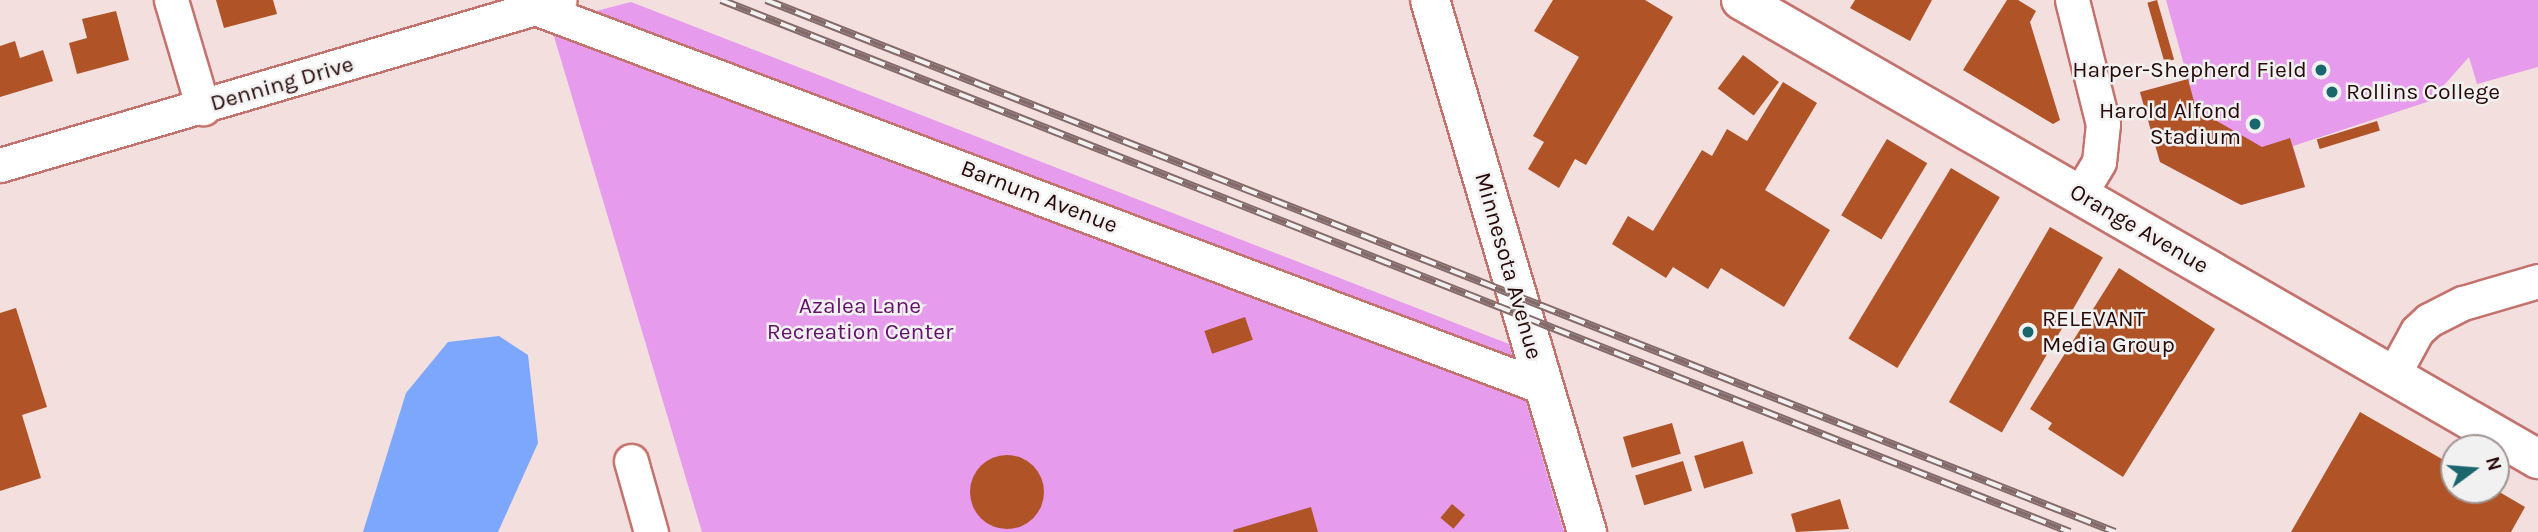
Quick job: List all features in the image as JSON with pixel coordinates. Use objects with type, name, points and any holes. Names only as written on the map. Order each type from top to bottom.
[{"type":"main road","name":"Minnesota Avenue","points":[[1430,0],[1525,317],[1540,386],[1587,532]]},
{"type":"main road","name":"Orange Avenue","points":[[1741,0],[2538,459]]},
{"type":"street","points":[[171,0],[203,108]]},
{"type":"street","points":[[2072,0],[2104,124],[2099,162],[2080,195]]},
{"type":"street","name":"Denning Drive","points":[[0,165],[203,108],[550,4]]},
{"type":"street","name":"Barnum Avenue","points":[[550,4],[1540,386]]},
{"type":"street","points":[[2393,375],[2417,331],[2429,320],[2463,303],[2538,281]]},
{"type":"street","points":[[631,461],[651,532]]},
{"type":"green space","name":"Harper-Shepherd Field","points":[[2166,0],[2538,0],[2538,67],[2477,84],[2469,57],[2430,101],[2293,146],[2305,187],[2241,205],[2160,162],[2140,93],[2188,79]]},
{"type":"green space","name":"Azalea Lane Recreation Center","points":[[631,2],[1509,344],[1564,532],[702,532],[550,23]]},
{"type":"water","points":[[499,336],[528,355],[538,443],[498,532],[363,532],[406,393],[448,342]]},
{"type":"building","points":[[216,0],[273,0],[277,14],[224,28]]},
{"type":"building","points":[[1553,0],[1645,0],[1673,17],[1586,165],[1575,159],[1559,188],[1528,169],[1544,142],[1533,136],[1579,57],[1534,31]]},
{"type":"building","points":[[1855,0],[1932,0],[1910,41],[1850,8]]},
{"type":"building","points":[[2007,0],[2018,0],[2036,11],[2030,22],[2060,120],[2053,124],[1963,70]]},
{"type":"building","points":[[2157,0],[2174,60],[2164,62],[2147,3]]},
{"type":"building","points":[[116,11],[129,60],[77,74],[69,43],[87,38],[82,19]]},
{"type":"building","points":[[15,41],[20,58],[43,50],[53,81],[0,97],[0,46]]},
{"type":"building","points":[[1743,55],[1779,82],[1754,116],[1718,89]]},
{"type":"building","points":[[2188,79],[2196,109],[2262,147],[2290,138],[2305,187],[2241,205],[2160,162],[2140,92]]},
{"type":"building","points":[[1783,82],[1817,103],[1765,190],[1830,230],[1784,307],[1721,268],[1708,289],[1673,267],[1666,278],[1612,244],[1628,216],[1653,231],[1702,150],[1712,156],[1727,129],[1747,141]]},
{"type":"building","points":[[2377,121],[2380,131],[2320,149],[2317,139]]},
{"type":"building","points":[[1887,139],[1927,163],[1881,239],[1841,215]]},
{"type":"building","points":[[1951,168],[2000,197],[1897,368],[1849,339]]},
{"type":"building","name":"RELEVANT Media Group","points":[[2050,227],[2103,257],[2002,432],[1949,402]]},
{"type":"building","points":[[2119,268],[2215,329],[2123,477],[2048,429],[2052,423],[2030,409]]},
{"type":"building","points":[[16,308],[47,407],[22,415],[41,478],[0,491],[0,313]]},
{"type":"building","points":[[1245,317],[1253,340],[1212,354],[1204,331]]},
{"type":"building","points":[[2360,412],[2440,458],[2440,504],[2510,504],[2510,498],[2525,507],[2511,532],[2291,532]]},
{"type":"building","points":[[1672,423],[1681,454],[1632,468],[1623,437]]},
{"type":"building","points":[[1743,441],[1753,474],[1704,488],[1694,456]]},
{"type":"building","points":[[1007,455],[1021,458],[1033,466],[1041,478],[1044,492],[1041,506],[1033,518],[1021,526],[1007,529],[993,526],[981,518],[973,506],[970,492],[973,478],[981,466],[993,458]]},
{"type":"building","points":[[1683,461],[1692,491],[1644,505],[1635,476]]},
{"type":"building","points":[[1840,499],[1849,529],[1796,532],[1791,514]]},
{"type":"building","points":[[1452,504],[1465,515],[1453,529],[1440,518]]},
{"type":"building","points":[[1311,507],[1318,532],[1233,530]]},
{"type":"railway","points":[[721,0],[2070,532]]},
{"type":"railway","points":[[766,0],[2115,532]]},
{"type":"place","name":"Harper-Shepherd Field","points":[[2321,70]]},
{"type":"place","name":"Rollins College","points":[[2332,92]]},
{"type":"place","name":"Harold Alfond Stadium","points":[[2255,124]]},
{"type":"place","name":"RELEVANT Media Group","points":[[2028,332]]}]
